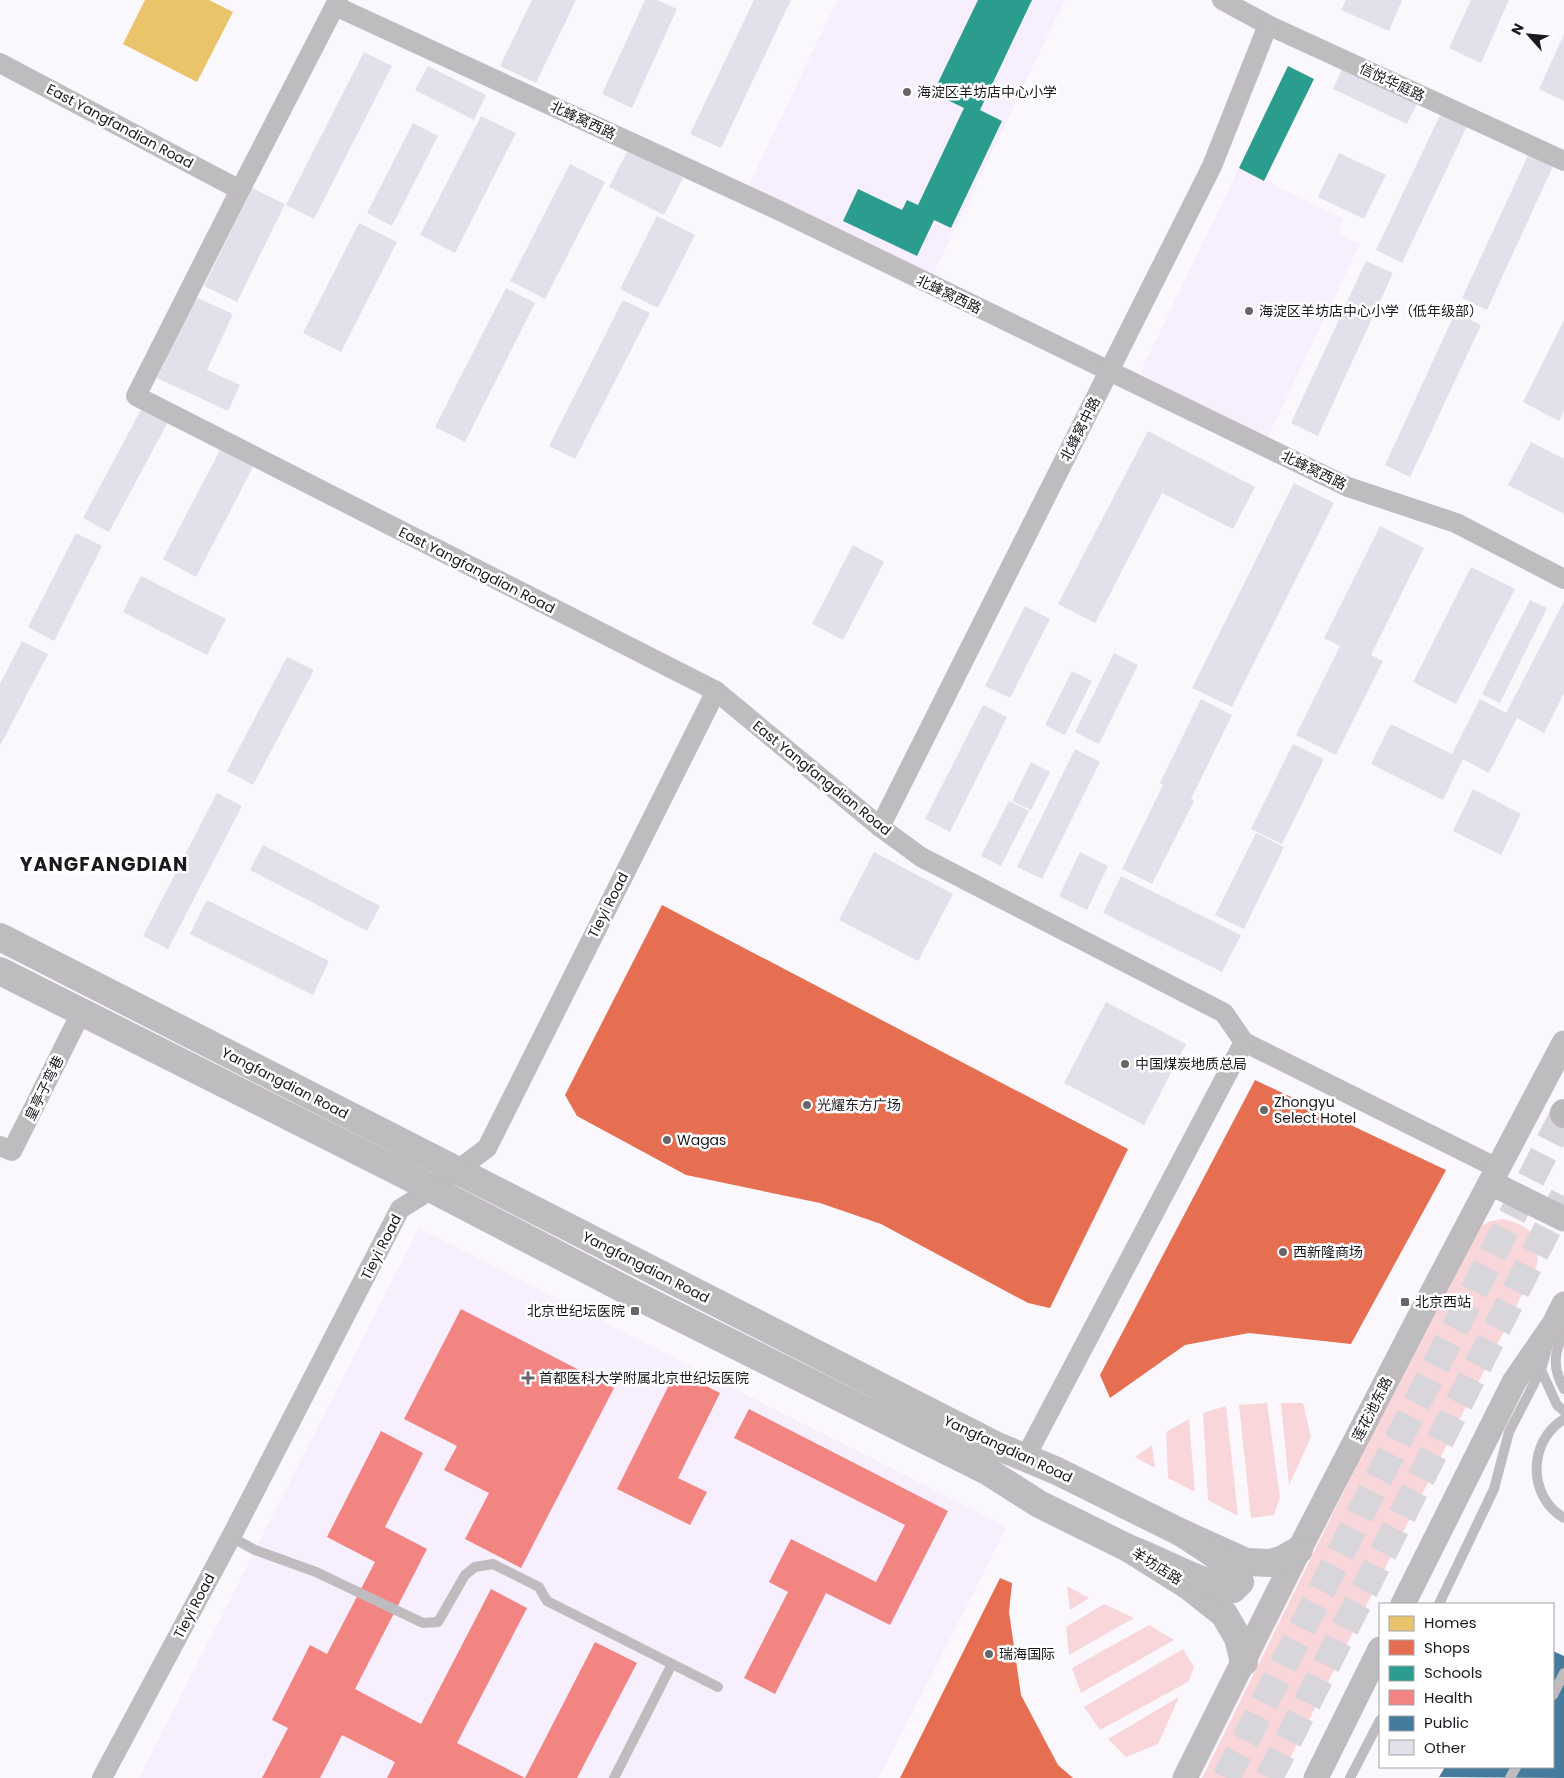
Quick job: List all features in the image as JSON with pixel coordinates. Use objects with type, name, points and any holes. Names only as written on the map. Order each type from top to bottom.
[{"type":"main road","name":"Yangfangdian Road","points":[[0,937],[997,1446],[1057,1471],[1182,1533],[1246,1562],[1270,1563],[1290,1555]]},
{"type":"main road","name":"Yangfangdian Road","points":[[0,971],[432,1189],[643,1299],[988,1471],[1039,1504]]},
{"type":"main road","name":"羊坊店路","points":[[1039,1504],[1128,1548],[1190,1587],[1224,1614],[1241,1650]]},
{"type":"main road","points":[[1128,1548],[1155,1558],[1198,1580],[1233,1589],[1240,1582],[1237,1574],[1182,1533]]},
{"type":"street","name":"信悦华庭路","points":[[1222,0],[1268,25],[1564,161]]},
{"type":"street","points":[[240,190],[336,3]]},
{"type":"street","name":"北蜂窝西路","points":[[336,3],[778,210],[1348,487],[1456,523],[1564,579]]},
{"type":"street","name":"北蜂窝中路","points":[[880,827],[1212,166],[1268,25]]},
{"type":"street","name":"East Yangfandian Road","points":[[0,63],[240,190]]},
{"type":"street","name":"East Yangfangdian Road","points":[[240,190],[136,396],[716,691],[880,827],[921,858],[1224,1012],[1244,1042],[1495,1176]]},
{"type":"street","name":"Tieyi Road","points":[[102,1778],[231,1537],[400,1209],[432,1189],[487,1148],[716,691]]},
{"type":"street","name":"皇亭子弯巷","points":[[0,1146],[12,1151],[81,1012]]},
{"type":"street","points":[[1025,1458],[1244,1042]]},
{"type":"street","name":"莲花池东路","points":[[1185,1778],[1241,1650],[1290,1555],[1495,1176],[1564,1044]]},
{"type":"street","points":[[1495,1176],[1564,1219]]},
{"type":"street","points":[[1404,1603],[1564,1285]]},
{"type":"street","points":[[1514,1382],[1561,1320]]},
{"type":"street","points":[[1316,1778],[1379,1651]]},
{"type":"lane","points":[[1438,1603],[1494,1489],[1510,1432],[1541,1370],[1561,1320]]},
{"type":"lane","points":[[1561,1320],[1560,1340],[1554,1365],[1564,1389]]},
{"type":"lane","points":[[1541,1370],[1558,1405],[1564,1411]]},
{"type":"lane","points":[[1564,1419],[1544,1439],[1538,1456],[1536,1476],[1545,1500],[1552,1509],[1564,1518]]},
{"type":"lane","points":[[231,1537],[255,1550],[316,1572],[423,1623],[438,1622],[465,1575],[475,1567],[493,1564],[539,1586],[547,1601],[718,1687]]},
{"type":"lane","points":[[614,1778],[672,1664]]},
{"type":"lane","points":[[1554,1693],[1564,1673]]},
{"type":"lane","points":[[1350,1778],[1379,1722]]},
{"type":"shaded area","name":"海淀区羊坊店中心小学","points":[[837,0],[1065,0],[933,275],[749,185]]},
{"type":"shaded area","name":"海淀区羊坊店中心小学（低年级部）","points":[[1239,168],[1344,219],[1338,233],[1360,244],[1267,439],[1138,377]]},
{"type":"shaded area","points":[[1503,1219],[1521,1225],[1532,1233],[1537,1246],[1537,1265],[1280,1778],[1202,1778],[1473,1231],[1490,1221]]},
{"type":"shaded area","name":"首都医科大学附属北京世纪坛医院","points":[[419,1228],[1007,1527],[879,1778],[139,1778]]},
{"type":"shaded area","points":[[1267,1403],[1280,1497],[1274,1515],[1251,1518],[1239,1405]]},
{"type":"shaded area","points":[[1281,1403],[1303,1403],[1311,1437],[1289,1485]]},
{"type":"shaded area","points":[[1226,1406],[1238,1516],[1208,1500],[1203,1413]]},
{"type":"shaded area","points":[[1189,1419],[1195,1492],[1168,1478],[1166,1432]]},
{"type":"shaded area","points":[[1152,1445],[1155,1468],[1135,1457]]},
{"type":"shaded area","points":[[1067,1586],[1089,1598],[1070,1610]]},
{"type":"shaded area","points":[[1104,1604],[1134,1618],[1069,1655],[1066,1627]]},
{"type":"shaded area","points":[[1149,1625],[1174,1640],[1081,1693],[1072,1668]]},
{"type":"shaded area","points":[[1183,1649],[1194,1667],[1188,1682],[1100,1730],[1084,1707]]},
{"type":"shaded area","points":[[1179,1697],[1158,1744],[1126,1757],[1108,1739]]},
{"type":"building: Homes","points":[[145,0],[209,0],[233,12],[197,82],[123,44]]},
{"type":"building: Shops","name":"光耀东方广场","points":[[662,905],[1128,1149],[1050,1308],[1028,1303],[881,1224],[820,1203],[686,1175],[577,1116],[565,1095]]},
{"type":"building: Shops","name":"西新隆商场","points":[[1255,1080],[1446,1170],[1351,1344],[1249,1333],[1185,1345],[1110,1398],[1100,1375]]},
{"type":"building: Shops","name":"瑞海国际","points":[[1000,1578],[1012,1583],[1009,1612],[1021,1695],[1058,1765],[1073,1778],[900,1778]]},
{"type":"building: Schools","points":[[978,0],[1032,0],[980,110],[1002,121],[951,228],[934,220],[917,256],[843,221],[858,189],[902,210],[907,200],[918,205],[964,108],[933,93]]},
{"type":"building: Schools","points":[[1288,66],[1314,79],[1264,181],[1239,168]]},
{"type":"building: Health","points":[[461,1309],[614,1388],[521,1568],[465,1539],[489,1493],[444,1470],[457,1446],[404,1419]]},
{"type":"building: Health","points":[[676,1371],[720,1393],[678,1478],[707,1492],[690,1525],[617,1489]]},
{"type":"building: Health","points":[[749,1409],[948,1511],[890,1625],[826,1593],[775,1694],[744,1678],[788,1592],[769,1582],[791,1539],[876,1582],[905,1525],[734,1438]]},
{"type":"building: Health","points":[[381,1431],[423,1453],[385,1527],[427,1549],[355,1689],[421,1724],[491,1589],[527,1608],[457,1743],[525,1778],[387,1778],[395,1762],[342,1735],[320,1778],[262,1778],[288,1728],[272,1720],[310,1645],[327,1654],[375,1562],[327,1537]]},
{"type":"building: Health","points":[[595,1642],[637,1663],[577,1778],[525,1778]]},
{"type":"building: Public","points":[[1554,1651],[1564,1656],[1564,1778],[1439,1777],[1444,1768],[1554,1768]]},
{"type":"building: Other","points":[[532,0],[576,0],[536,83],[500,66]]},
{"type":"building: Other","points":[[645,0],[657,0],[677,9],[632,108],[602,94]]},
{"type":"building: Other","points":[[754,0],[791,0],[721,148],[690,134]]},
{"type":"building: Other","points":[[1346,0],[1402,0],[1389,31],[1341,10]]},
{"type":"building: Other","points":[[1471,0],[1509,0],[1481,63],[1449,48]]},
{"type":"building: Other","points":[[1564,34],[1564,101],[1539,89]]},
{"type":"building: Other","points":[[364,52],[392,66],[314,219],[286,205]]},
{"type":"building: Other","points":[[1346,61],[1421,95],[1407,124],[1333,89]]},
{"type":"building: Other","points":[[428,66],[486,95],[474,120],[415,90]]},
{"type":"building: Other","points":[[1442,111],[1468,124],[1402,263],[1376,250]]},
{"type":"building: Other","points":[[481,116],[516,133],[455,253],[420,235]]},
{"type":"building: Other","points":[[413,123],[438,136],[392,226],[367,213]]},
{"type":"building: Other","points":[[628,150],[683,178],[664,215],[609,187]]},
{"type":"building: Other","points":[[1530,151],[1555,162],[1487,310],[1462,298]]},
{"type":"building: Other","points":[[1339,153],[1386,175],[1364,219],[1318,197]]},
{"type":"building: Other","points":[[570,164],[605,182],[545,299],[510,281]]},
{"type":"building: Other","points":[[252,188],[285,204],[237,302],[204,286]]},
{"type":"building: Other","points":[[657,216],[695,235],[658,308],[620,289]]},
{"type":"building: Other","points":[[359,223],[397,242],[341,352],[303,333]]},
{"type":"building: Other","points":[[1366,261],[1393,273],[1318,436],[1291,423]]},
{"type":"building: Other","points":[[506,288],[535,303],[465,442],[435,427]]},
{"type":"building: Other","points":[[195,297],[233,314],[207,370],[240,385],[228,411],[157,378]]},
{"type":"building: Other","points":[[623,300],[650,313],[575,459],[549,446]]},
{"type":"building: Other","points":[[1455,313],[1481,325],[1410,477],[1385,465]]},
{"type":"building: Other","points":[[1564,320],[1564,411],[1559,421],[1523,402]]},
{"type":"building: Other","points":[[143,406],[169,420],[109,532],[83,518]]},
{"type":"building: Other","points":[[1148,431],[1255,487],[1233,529],[1162,493],[1095,623],[1058,604]]},
{"type":"building: Other","points":[[1531,442],[1564,459],[1564,514],[1508,485]]},
{"type":"building: Other","points":[[221,448],[254,465],[196,577],[163,559]]},
{"type":"building: Other","points":[[1294,483],[1334,503],[1232,707],[1192,688]]},
{"type":"building: Other","points":[[1380,526],[1424,548],[1371,655],[1383,661],[1336,755],[1296,735],[1340,646],[1324,638]]},
{"type":"building: Other","points":[[76,533],[102,546],[54,641],[28,627]]},
{"type":"building: Other","points":[[853,545],[884,562],[843,640],[812,624]]},
{"type":"building: Other","points":[[1471,567],[1515,589],[1456,704],[1413,682]]},
{"type":"building: Other","points":[[141,576],[226,619],[207,655],[123,612]]},
{"type":"building: Other","points":[[1530,600],[1547,608],[1500,703],[1482,694]]},
{"type":"building: Other","points":[[1564,601],[1564,693],[1544,733],[1517,718],[1489,773],[1463,759],[1443,800],[1371,764],[1391,724],[1452,754],[1480,699],[1506,713]]},
{"type":"building: Other","points":[[1025,606],[1050,619],[1010,698],[985,686]]},
{"type":"building: Other","points":[[22,641],[48,654],[0,746],[0,684]]},
{"type":"building: Other","points":[[1114,653],[1138,665],[1099,744],[1075,732]]},
{"type":"building: Other","points":[[287,657],[314,670],[253,785],[227,771]]},
{"type":"building: Other","points":[[1072,671],[1092,681],[1065,735],[1045,725]]},
{"type":"building: Other","points":[[1201,699],[1232,715],[1191,799],[1194,801],[1152,884],[1122,869],[1163,785],[1160,783]]},
{"type":"building: Other","points":[[983,705],[1007,717],[950,832],[925,819]]},
{"type":"building: Other","points":[[1293,744],[1324,759],[1282,844],[1251,829]]},
{"type":"building: Other","points":[[1075,749],[1100,762],[1042,879],[1017,867]]},
{"type":"building: Other","points":[[1031,762],[1050,772],[1031,810],[1012,801]]},
{"type":"building: Other","points":[[1473,789],[1521,814],[1501,855],[1453,831]]},
{"type":"building: Other","points":[[217,793],[242,806],[168,949],[143,936]]},
{"type":"building: Other","points":[[1009,801],[1029,811],[1001,866],[981,856]]},
{"type":"building: Other","points":[[1256,833],[1284,847],[1244,929],[1215,915]]},
{"type":"building: Other","points":[[263,845],[380,906],[367,931],[250,870]]},
{"type":"building: Other","points":[[874,852],[953,894],[918,961],[839,920]]},
{"type":"building: Other","points":[[1080,852],[1108,866],[1087,910],[1059,896]]},
{"type":"building: Other","points":[[1121,876],[1241,935],[1222,972],[1103,913]]},
{"type":"building: Other","points":[[207,900],[329,961],[313,995],[190,934]]},
{"type":"building: Other","name":"中国煤炭地质总局","points":[[1106,1002],[1186,1044],[1144,1125],[1064,1083]]},
{"type":"tunnel","points":[[1226,1778],[1564,1114]]},
{"type":"tunnel","points":[[1269,1778],[1564,1196]]},
{"type":"place","name":"海淀区羊坊店中心小学","points":[[907,92]]},
{"type":"place","name":"海淀区羊坊店中心小学（低年级部）","points":[[1249,311]]},
{"type":"place","name":"中国煤炭地质总局","points":[[1125,1064]]},
{"type":"place","name":"光耀东方广场","points":[[807,1105]]},
{"type":"place","name":"Zhongyu Select Hotel","points":[[1264,1110]]},
{"type":"place","name":"Wagas","points":[[667,1140]]},
{"type":"place","name":"西新隆商场","points":[[1283,1252]]},
{"type":"place","name":"北京西站","points":[[1405,1302]]},
{"type":"place","name":"北京世纪坛医院","points":[[635,1311]]},
{"type":"place","name":"首都医科大学附属北京世纪坛医院","points":[[528,1378]]},
{"type":"place","name":"瑞海国际","points":[[989,1654]]},
{"type":"district","name":"YANGFANGDIAN","points":[[104,864]]}]
